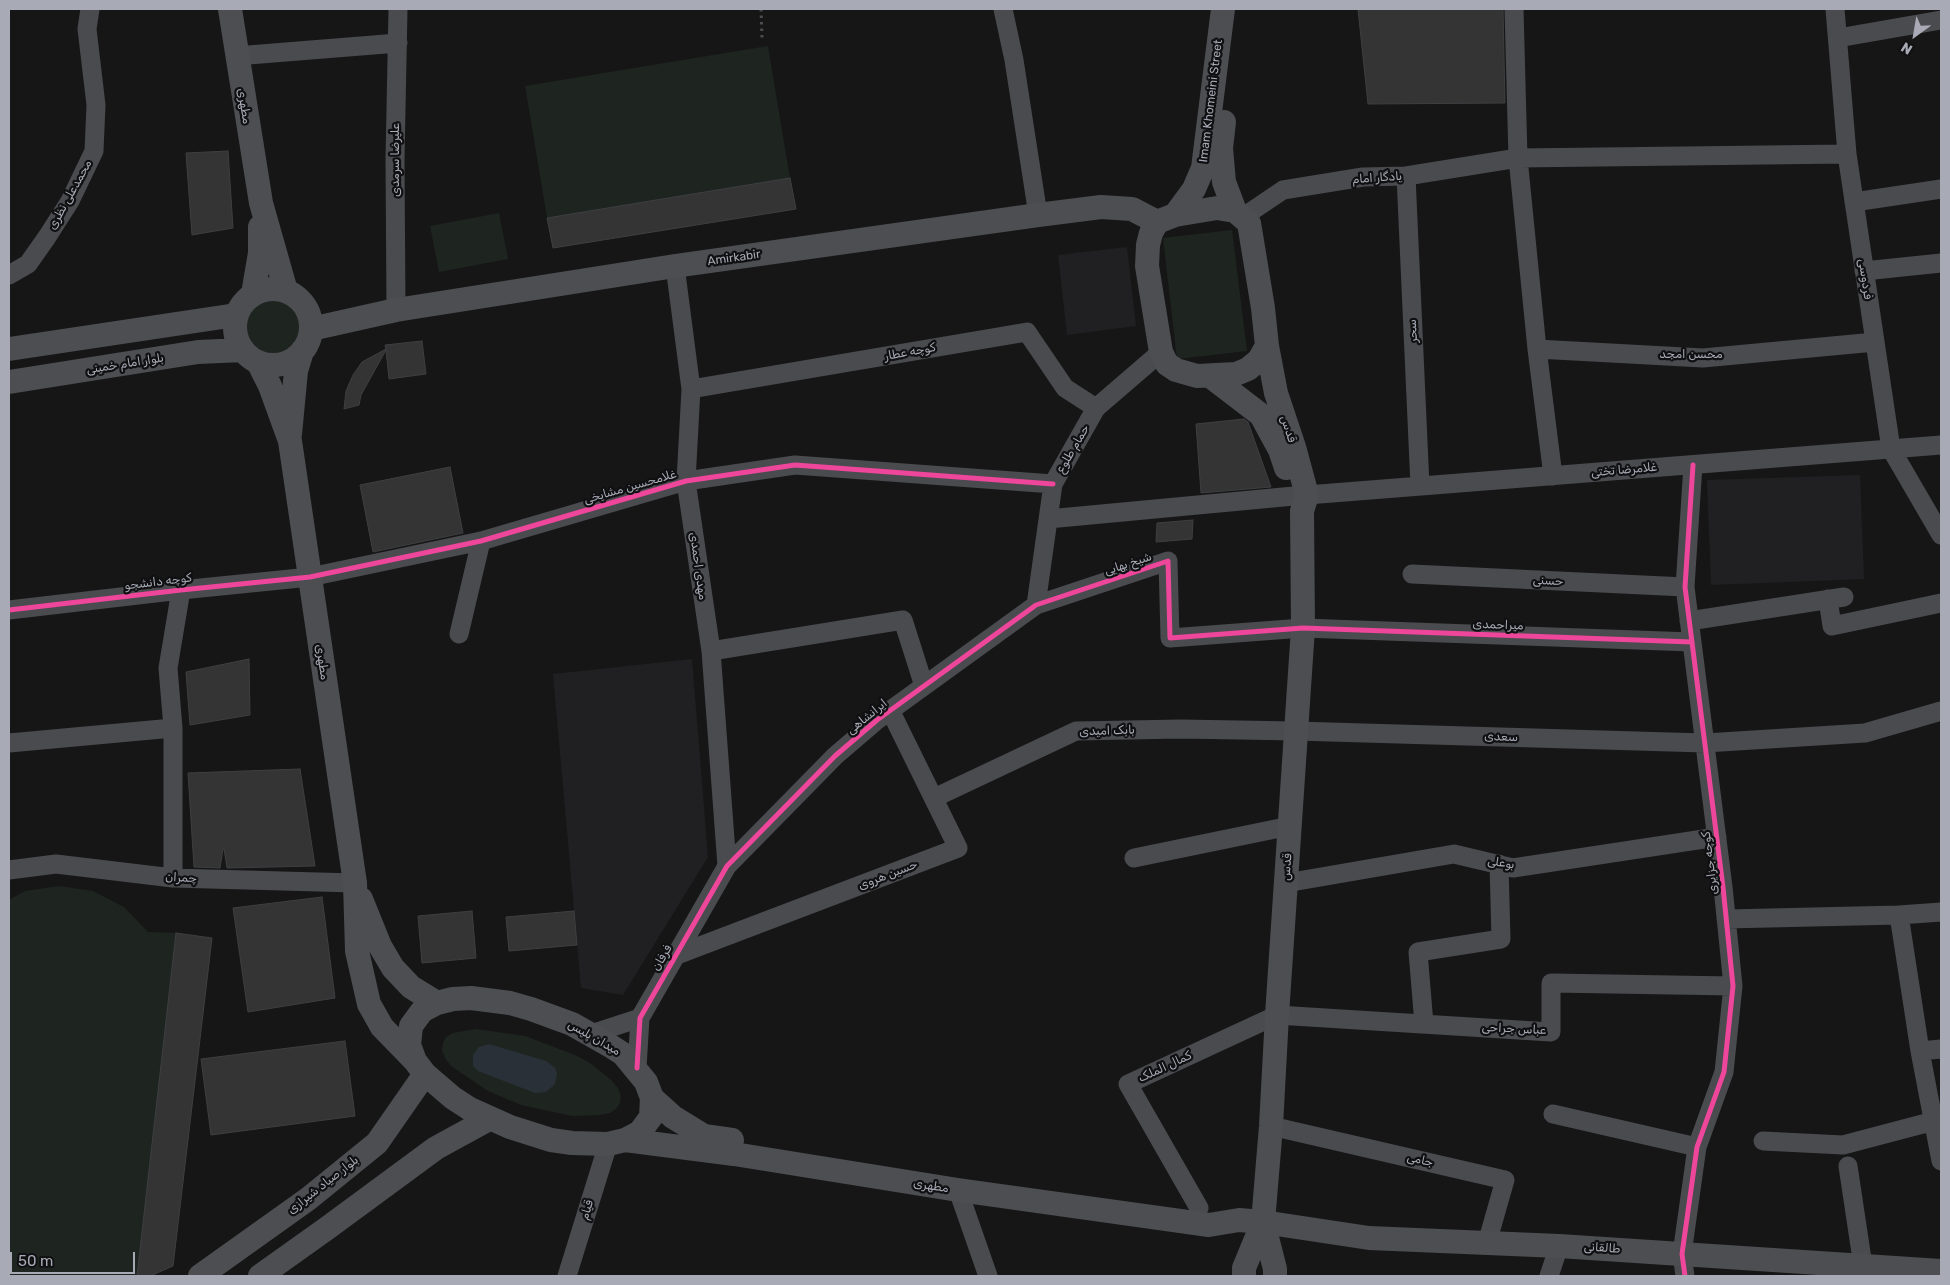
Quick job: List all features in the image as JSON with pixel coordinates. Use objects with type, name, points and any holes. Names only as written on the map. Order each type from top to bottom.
[{"type":"main road","name":"مطهری","points":[[230,9],[261,203],[286,291]]},
{"type":"main road","name":"Imam Khomeini Street","points":[[1166,218],[1194,189],[1203,168],[1223,9]]},
{"type":"main road","name":"Imam Khomeini Street","points":[[1236,9],[1230,48],[1221,148],[1224,182],[1239,214]]},
{"type":"main road","name":"مطهری","points":[[253,294],[260,253],[261,203]]},
{"type":"main road","name":"Amirkabir","points":[[311,329],[396,310],[675,266],[1038,215],[1101,207],[1132,210],[1166,218]]},
{"type":"main road","points":[[1217,208],[1239,214],[1249,223],[1252,232],[1267,346],[1259,360],[1248,369],[1236,374],[1196,376],[1176,370],[1167,364],[1161,352],[1147,266],[1148,245],[1166,218],[1217,208]]},
{"type":"main road","points":[[263,289],[286,291],[305,306],[310,317],[311,329],[308,341],[302,351],[293,359],[282,364],[270,365],[251,356],[237,340],[234,327],[236,315],[246,300],[263,289]]},
{"type":"main road","points":[[9,349],[236,315]]},
{"type":"main road","name":"قدس","points":[[1262,1222],[1271,1126],[1303,628],[1301,501],[1294,446],[1276,393],[1267,346]]},
{"type":"main road","name":"مطهری","points":[[290,441],[296,371],[302,351]]},
{"type":"main road","name":"بلوار امام خمینی","points":[[9,382],[198,352],[251,356]]},
{"type":"main road","name":"مطهری","points":[[251,356],[270,386],[290,441],[355,883],[357,951],[369,1004],[382,1027],[420,1068]]},
{"type":"main road","name":"قدس","points":[[1210,376],[1261,415],[1280,450],[1301,501]]},
{"type":"main road","name":"مطهری","points":[[355,883],[380,946],[393,968],[411,987],[437,1003]]},
{"type":"main road","name":"میدان پلیس","points":[[420,1068],[409,1045],[411,1026],[422,1011],[437,1003],[453,999],[471,998],[510,1003],[552,1016],[591,1034],[623,1054],[637,1068],[646,1082],[652,1098]]},
{"type":"main road","points":[[420,1068],[453,1098],[489,1119],[551,1140],[590,1145],[616,1142],[640,1132],[651,1117],[652,1098]]},
{"type":"main road","name":"بلوار صیاد شیرازی","points":[[200,1276],[308,1198],[377,1142],[420,1068]]},
{"type":"main road","name":"مطهری","points":[[652,1098],[673,1117],[704,1136],[956,1182],[1209,1225],[1239,1220],[1262,1222]]},
{"type":"main road","points":[[260,1276],[436,1148],[489,1119]]},
{"type":"main road","name":"مطهری","points":[[616,1142],[734,1154],[956,1182],[1214,1209],[1239,1220]]},
{"type":"main road","points":[[308,1198],[326,1229]]},
{"type":"main road","points":[[1244,1276],[1244,1268],[1262,1222]]},
{"type":"main road","points":[[1262,1222],[1275,1269],[1275,1276]]},
{"type":"main road","name":"طالقانی","points":[[1262,1222],[1369,1238],[1560,1246],[1684,1265],[1863,1266],[1941,1271]]},
{"type":"street","name":"محمدعلی نظری","points":[[9,275],[28,264],[47,237],[70,201],[94,151],[96,104],[87,29],[90,9]]},
{"type":"street","name":"علیرضا سرمدی","points":[[396,310],[395,158],[398,9]]},
{"type":"street","points":[[1003,9],[1014,60],[1038,215]]},
{"type":"street","points":[[1514,9],[1518,158],[1537,349],[1553,476]]},
{"type":"street","name":"فردوسی","points":[[1835,9],[1847,154],[1891,449],[1941,535]]},
{"type":"street","points":[[1838,38],[1941,20]]},
{"type":"street","points":[[236,56],[398,43]]},
{"type":"street","name":"یادگار امام","points":[[1239,214],[1283,190],[1363,177],[1406,176],[1518,158],[1847,154]]},
{"type":"street","name":"سحر","points":[[1406,176],[1420,486]]},
{"type":"street","points":[[1854,202],[1941,188]]},
{"type":"street","points":[[1864,271],[1941,263]]},
{"type":"street","name":"مهدی احمدی","points":[[675,266],[691,389],[686,481],[711,651],[727,866]]},
{"type":"street","name":"کوچه عطار","points":[[691,389],[1027,332],[1065,388],[1096,408]]},
{"type":"street","name":"محسن امجد","points":[[1537,349],[1703,358],[1875,342]]},
{"type":"street","name":"حمام طلوع","points":[[1036,605],[1052,484],[1096,408],[1161,352]]},
{"type":"street","name":"غلامرضا تختی","points":[[1048,520],[1301,501],[1420,486],[1941,445]]},
{"type":"street","name":"غلامحسین مشایخی","points":[[310,576],[481,541],[686,481],[795,465],[1052,484]]},
{"type":"street","name":"کوچه جزایری","points":[[1684,1265],[1697,1148],[1724,1072],[1733,986],[1717,837],[1685,588],[1693,465]]},
{"type":"street","points":[[459,634],[481,541]]},
{"type":"street","name":"شیخ بهایی","points":[[1036,605],[1168,561],[1170,638],[1303,628]]},
{"type":"street","name":"حسنی","points":[[1412,574],[1685,588]]},
{"type":"street","name":"کوچه دانشجو","points":[[9,610],[310,576]]},
{"type":"street","points":[[173,878],[173,728],[168,668],[181,590]]},
{"type":"street","points":[[1689,621],[1836,598],[1832,626],[1941,603]]},
{"type":"street","name":"ایرانشاهی","points":[[727,866],[835,756],[890,710],[1036,605]]},
{"type":"street","points":[[711,651],[903,620],[924,686]]},
{"type":"street","name":"میراحمدی","points":[[1303,628],[1692,642]]},
{"type":"street","name":"حسین هروی","points":[[674,956],[958,848],[890,710]]},
{"type":"street","name":"سعدی","points":[[1296,731],[1705,743],[1864,733],[1941,711]]},
{"type":"street","points":[[9,743],[173,728]]},
{"type":"street","name":"بابک امیدی","points":[[934,798],[1076,731],[1181,729],[1296,731]]},
{"type":"street","points":[[1134,858],[1290,826]]},
{"type":"street","name":"بوعلی","points":[[1286,883],[1454,854],[1513,868],[1717,837]]},
{"type":"street","name":"چمران","points":[[9,870],[56,864],[173,878],[355,883]]},
{"type":"street","points":[[1424,1024],[1418,952],[1501,939],[1499,864]]},
{"type":"street","name":"فرفان","points":[[637,1068],[640,1018],[727,866]]},
{"type":"street","points":[[1726,919],[1898,915],[1941,912]]},
{"type":"street","points":[[1898,915],[1920,1051],[1941,1162]]},
{"type":"street","name":"عباس جراحی","points":[[1277,1015],[1552,1032],[1552,983],[1733,986]]},
{"type":"street","name":"کمال الملک","points":[[1199,1208],[1128,1084],[1277,1015]]},
{"type":"street","points":[[591,1034],[640,1018]]},
{"type":"street","points":[[1920,1051],[1941,1050]]},
{"type":"street","points":[[1553,1114],[1697,1148]]},
{"type":"street","points":[[1763,1141],[1843,1146],[1934,1121]]},
{"type":"street","name":"جامی","points":[[1271,1126],[1505,1180],[1488,1242]]},
{"type":"street","name":"قیام","points":[[567,1276],[616,1142]]},
{"type":"street","points":[[1848,1166],[1863,1266]]},
{"type":"street","points":[[956,1182],[988,1276]]},
{"type":"street","points":[[1549,1276],[1560,1246]]},
{"type":"path","points":[[761,9],[762,38]]},
{"type":"shaded area","points":[[768,46],[790,178],[547,218],[525,86]]},
{"type":"shaded area","points":[[499,213],[508,259],[439,272],[430,226]]},
{"type":"shaded area","points":[[1232,230],[1247,351],[1177,359],[1163,238]]},
{"type":"shaded area","points":[[1127,247],[1136,326],[1067,335],[1058,255]]},
{"type":"shaded area","points":[[272,296],[288,301],[296,309],[301,325],[296,341],[288,349],[272,354],[256,349],[248,341],[243,325],[248,309],[256,301]]},
{"type":"shaded area","points":[[1860,475],[1864,579],[1711,585],[1707,480]]},
{"type":"shaded area","points":[[692,659],[708,857],[623,995],[581,988],[553,674]]},
{"type":"shaded area","points":[[59,886],[93,891],[124,907],[148,932],[176,933],[137,1276],[9,1276],[9,900],[25,891]]},
{"type":"shaded area","points":[[476,1029],[525,1036],[575,1055],[590,1063],[611,1080],[618,1088],[621,1096],[620,1103],[610,1113],[572,1116],[521,1105],[488,1091],[451,1066],[442,1050],[446,1037],[453,1033]]},
{"type":"shaded area","points":[[489,1044],[546,1061],[555,1068],[557,1073],[555,1084],[546,1092],[535,1093],[478,1071],[473,1066],[473,1055],[479,1047]]},
{"type":"building","points":[[1358,9],[1503,9],[1505,103],[1368,104]]},
{"type":"building","points":[[228,151],[233,228],[192,235],[186,153]]},
{"type":"building","points":[[790,178],[796,209],[553,248],[547,218]]},
{"type":"building","points":[[422,341],[426,374],[389,379],[386,350],[361,395],[359,405],[344,409],[346,391],[353,375],[362,362],[386,349],[385,345]]},
{"type":"building","points":[[1244,419],[1248,422],[1271,487],[1201,493],[1196,424]]},
{"type":"building","points":[[450,467],[463,533],[373,552],[360,485]]},
{"type":"building","points":[[1193,520],[1192,539],[1156,542],[1157,523]]},
{"type":"building","points":[[249,659],[250,715],[190,725],[186,672]]},
{"type":"building","points":[[300,769],[315,866],[227,868],[223,849],[220,868],[194,867],[188,773]]},
{"type":"building","points":[[322,897],[335,998],[248,1012],[233,908]]},
{"type":"building","points":[[472,911],[476,958],[422,963],[418,916]]},
{"type":"building","points":[[574,911],[577,945],[509,951],[506,917]]},
{"type":"building","points":[[176,933],[212,938],[173,1266],[150,1276],[137,1276]]},
{"type":"building","points":[[345,1041],[355,1116],[211,1135],[201,1059]]},
{"type":"cycle path","points":[[9,610],[310,577],[481,541],[686,481],[795,465],[1053,484]]},
{"type":"cycle path","points":[[1685,1276],[1682,1254],[1697,1147],[1724,1072],[1733,986],[1723,887],[1685,587],[1693,465]]},
{"type":"cycle path","points":[[637,1068],[640,1018],[727,866],[835,756],[877,720],[1036,605],[1168,561],[1170,638],[1303,628],[1692,642]]}]
